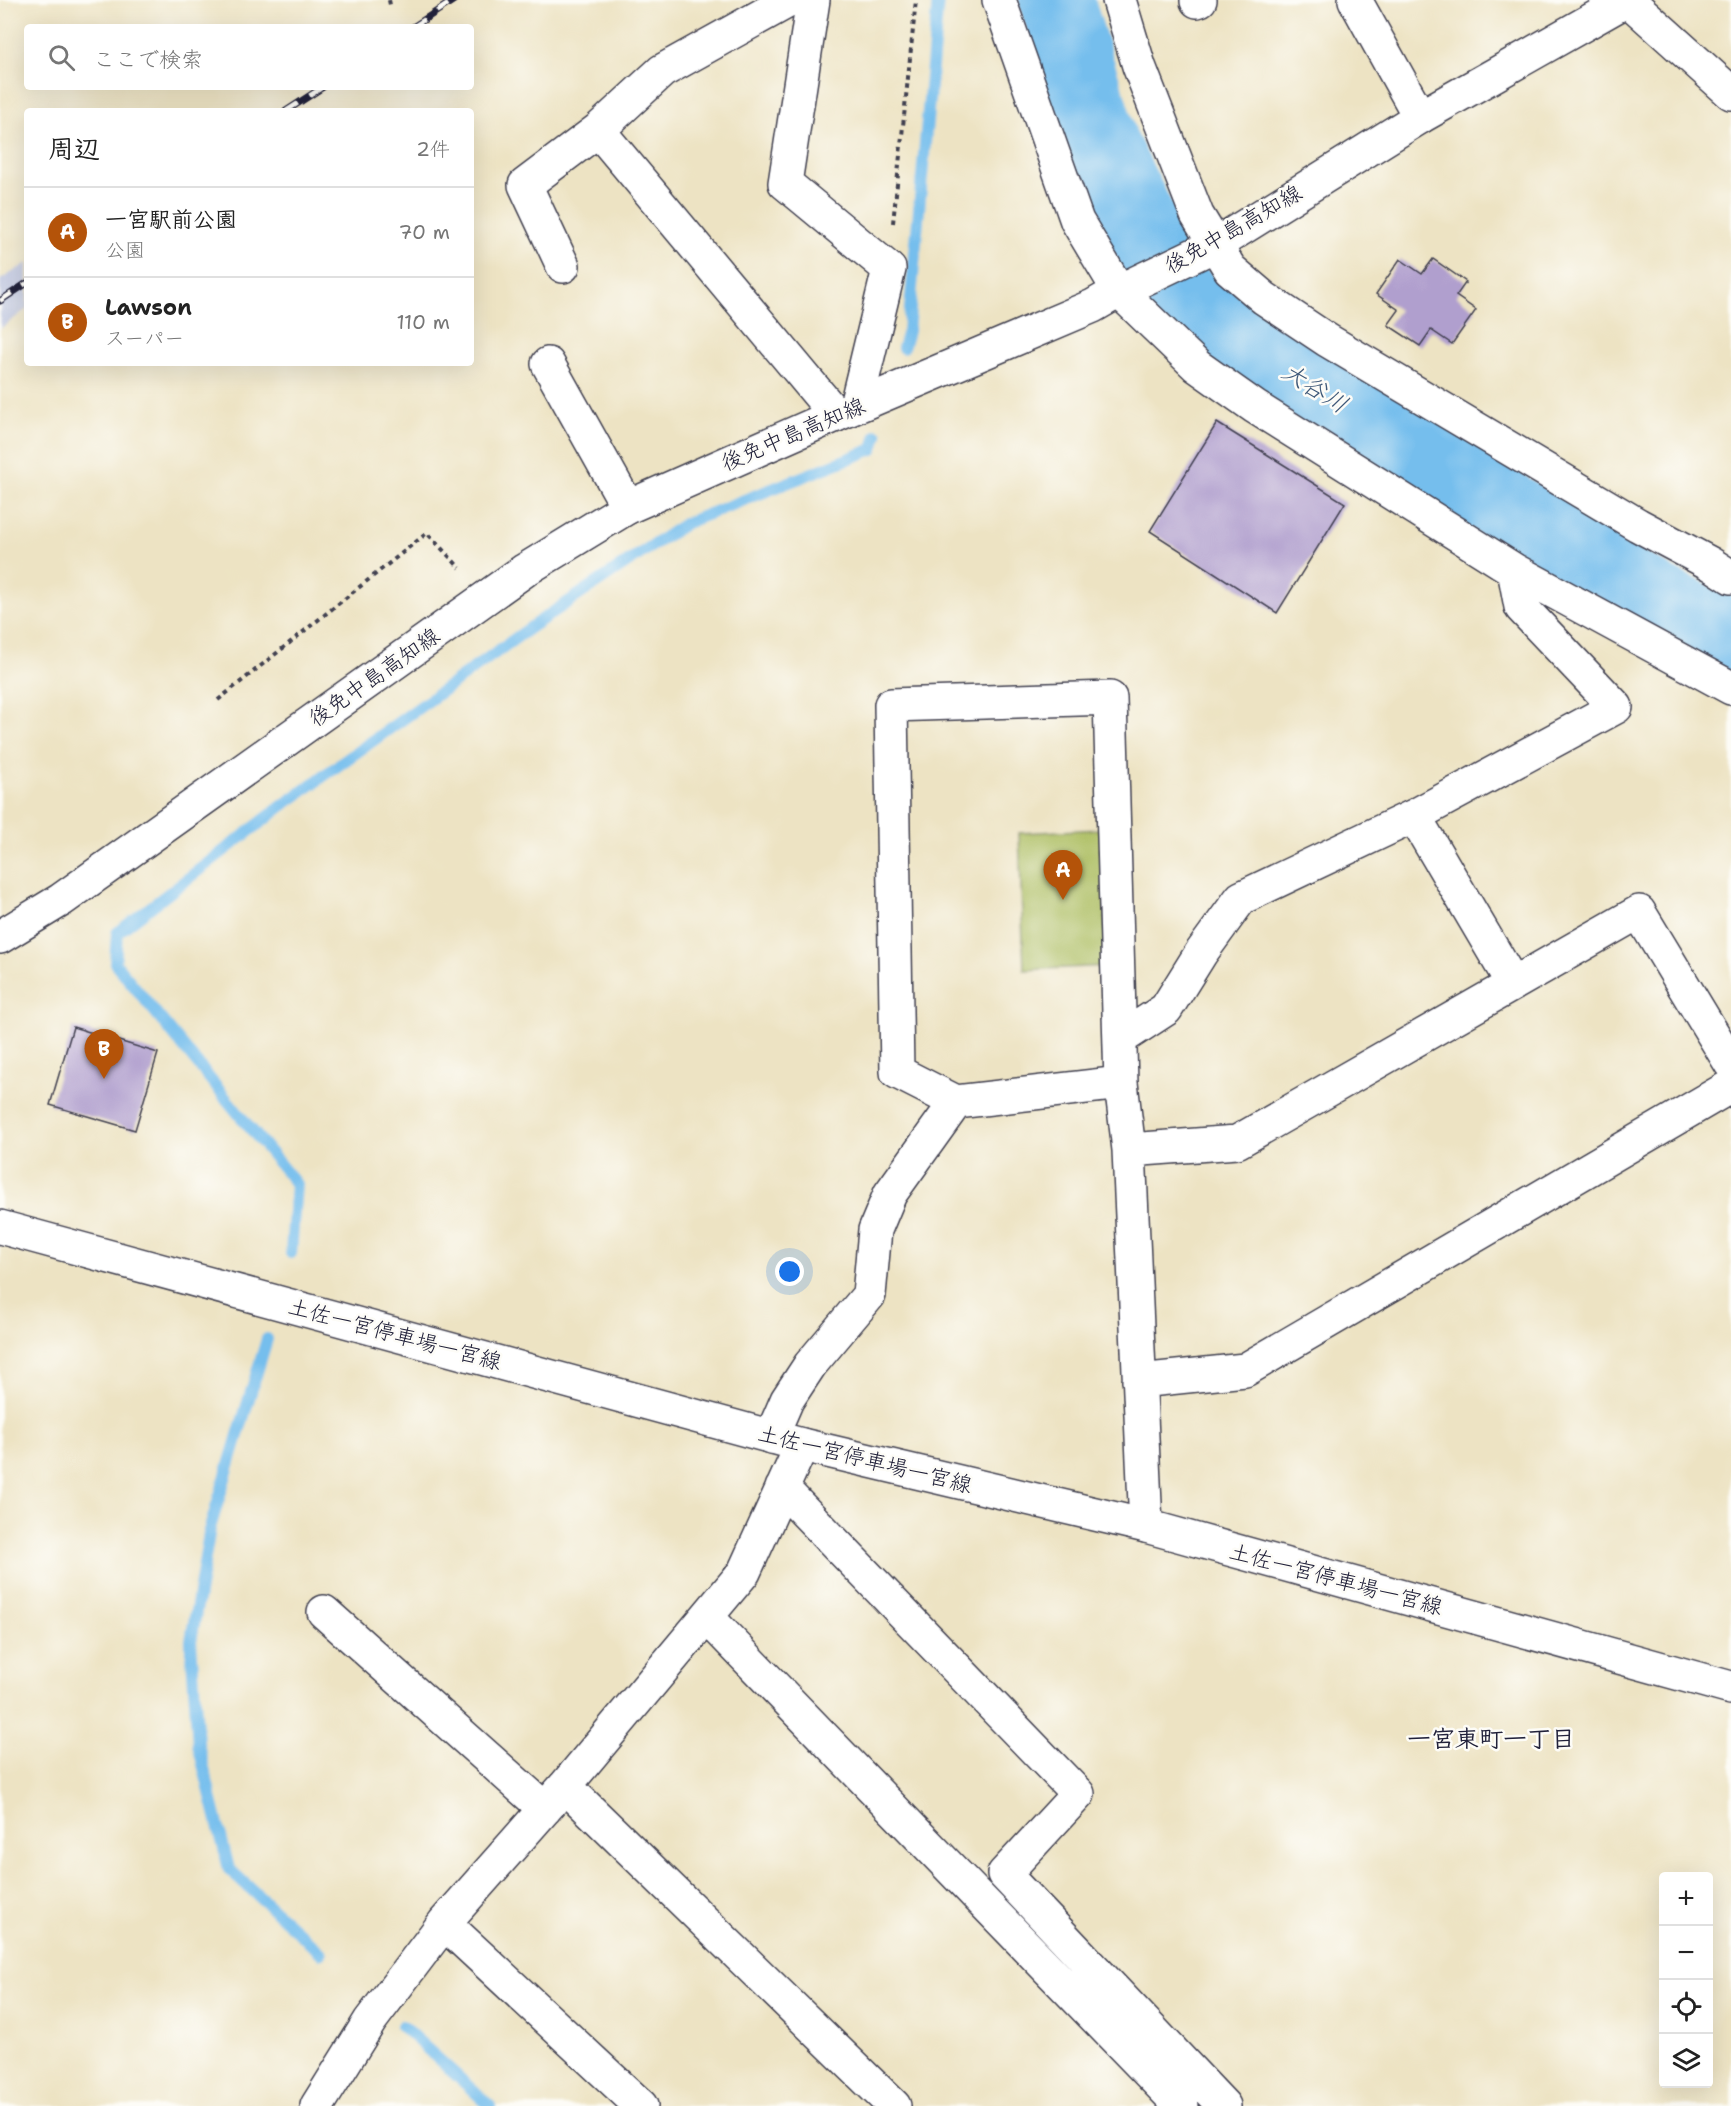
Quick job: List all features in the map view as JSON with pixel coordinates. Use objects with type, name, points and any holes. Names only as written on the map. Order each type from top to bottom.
[{"type":"street","points":[[564,266],[525,186],[598,130],[662,71],[790,0]]},
{"type":"street","points":[[813,0],[785,183],[889,269],[846,411]]},
{"type":"street","points":[[999,0],[1077,221],[1119,291],[1197,366],[1255,406],[1514,570],[1731,688]]},
{"type":"street","points":[[1119,0],[1139,66],[1197,215],[1205,250],[1264,298],[1327,340],[1628,519],[1731,577]]},
{"type":"street","points":[[1355,0],[1420,117]]},
{"type":"street","points":[[1628,0],[1731,93]]},
{"type":"street","name":"後免中島高知線","points":[[0,937],[61,900],[525,570],[628,507],[1093,306],[1205,250],[1420,117],[1628,0]]},
{"type":"street","points":[[598,130],[846,411]]},
{"type":"street","points":[[548,364],[628,507]]},
{"type":"street","points":[[1120,1039],[1166,1009],[1201,953],[1241,898],[1414,816],[1616,707],[1521,607],[1514,570]]},
{"type":"street","points":[[1121,1083],[956,1102],[897,1072],[891,705],[1110,698],[1121,1083],[1129,1150],[1146,1527]]},
{"type":"street","points":[[1414,816],[1513,984]]},
{"type":"street","points":[[1129,1150],[1237,1142],[1639,912],[1731,1065]]},
{"type":"street","points":[[1139,1381],[1245,1370],[1731,1086]]},
{"type":"street","points":[[317,2106],[370,2021],[444,1923],[555,1798],[744,1572],[782,1488],[787,1400],[810,1365],[869,1295],[875,1230],[890,1194],[956,1102]]},
{"type":"street","name":"土佐一宮停車場一宮線","points":[[0,1227],[786,1441],[1146,1527],[1731,1688]]},
{"type":"street","points":[[782,1488],[1078,1794],[1004,1874],[1224,2106]]},
{"type":"street","points":[[324,1612],[555,1798],[894,2106]]},
{"type":"street","points":[[707,1617],[1181,2106]]},
{"type":"street","points":[[444,1923],[641,2106]]},
{"type":"path","points":[[889,269],[916,0]]},
{"type":"path","points":[[218,700],[427,533],[487,597]]},
{"type":"shaded area","points":[[24,265],[24,311],[0,329],[0,280]]},
{"type":"green space","points":[[1102,829],[1107,966],[1024,970],[1019,833]]},
{"type":"building","points":[[1400,259],[1422,274],[1433,259],[1466,282],[1456,296],[1476,310],[1452,344],[1431,330],[1420,346],[1388,325],[1399,310],[1376,294]]},
{"type":"building","points":[[1217,423],[1345,503],[1277,613],[1150,531]]},
{"type":"building","points":[[73,1027],[158,1053],[135,1130],[50,1105]]},
{"type":"waterway","points":[[903,348],[908,331],[938,0]]},
{"type":"waterway","name":"大谷川","points":[[1056,0],[1102,147],[1175,292],[1225,332],[1652,599],[1731,637]]},
{"type":"waterway","points":[[291,1253],[296,1184],[115,963],[117,933],[286,803],[534,625],[686,523],[873,449],[877,435]]},
{"type":"waterway","points":[[267,1339],[210,1528],[191,1641],[198,1744],[229,1869],[321,1953]]},
{"type":"waterway","points":[[402,2026],[490,2106]]},
{"type":"railway","points":[[418,24],[454,0]]},
{"type":"railway","points":[[291,108],[318,90]]},
{"type":"railway","points":[[0,301],[24,285]]},
{"type":"place","name":"一宮駅前公園","points":[[1063,900]]},
{"type":"place","name":"Lawson","points":[[104,1079]]},
{"type":"district","name":"一宮東町一丁目","points":[[1491,1739]]}]
